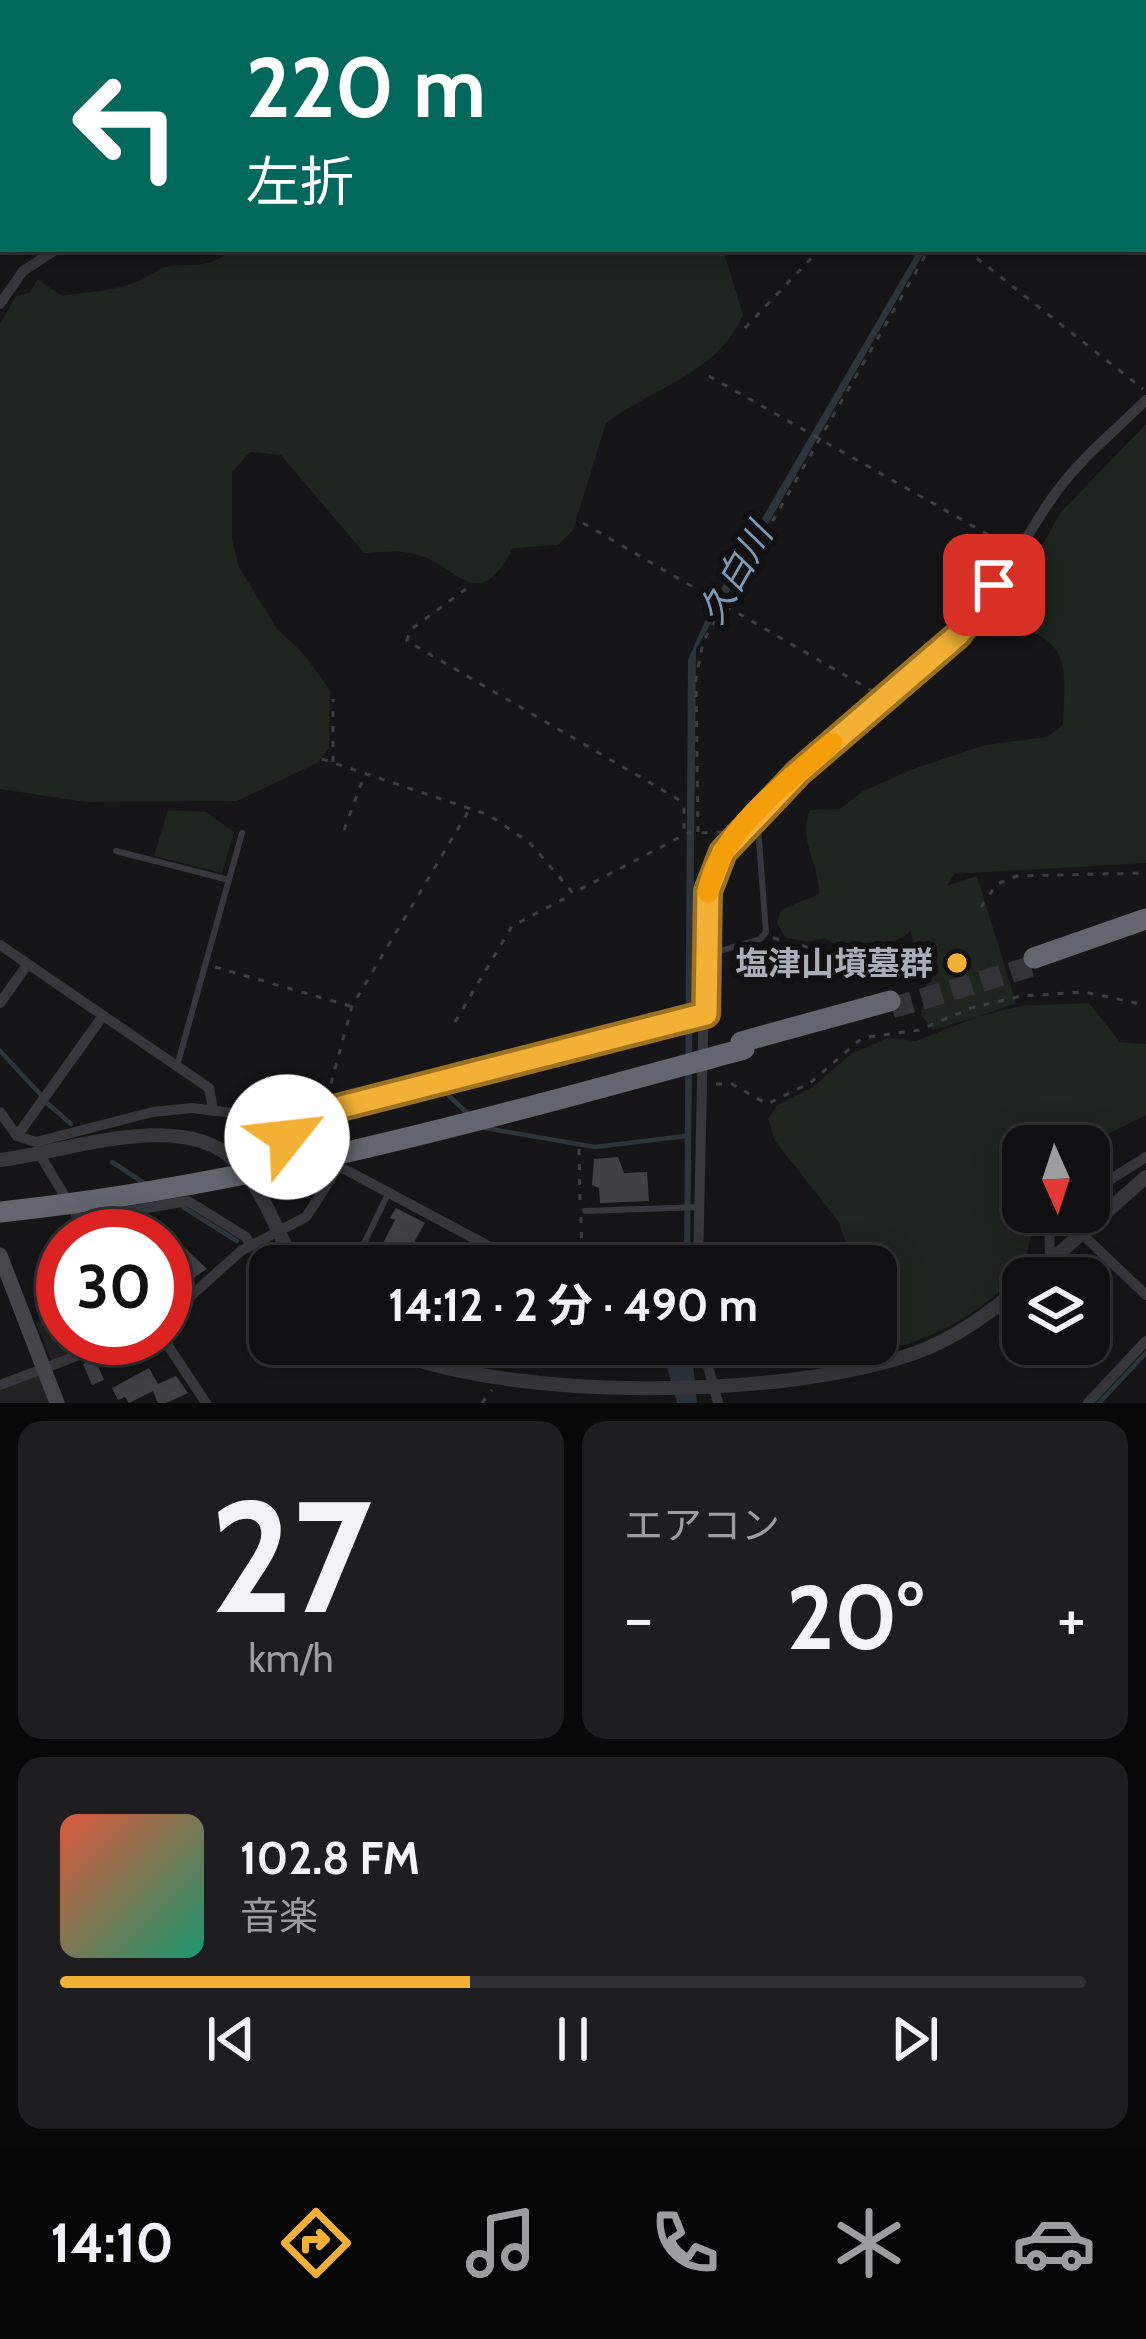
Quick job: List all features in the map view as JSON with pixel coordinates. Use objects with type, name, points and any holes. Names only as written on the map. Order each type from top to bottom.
[{"type":"highway","points":[[1035,962],[1146,924]]},
{"type":"highway","points":[[0,1208],[160,1190],[311,1160],[891,1004]]},
{"type":"main road","points":[[0,1255],[57,1403]]},
{"type":"street","points":[[0,304],[22,271],[47,252]]},
{"type":"street","points":[[698,1245],[710,878],[738,832],[972,620],[1059,487],[1146,396]]},
{"type":"street","points":[[0,945],[208,1088],[213,1109]]},
{"type":"street","points":[[0,1003],[27,965]]},
{"type":"street","points":[[287,1137],[297,1120],[706,1014]]},
{"type":"street","points":[[16,1136],[102,1017]]},
{"type":"street","points":[[0,1112],[16,1136],[36,1142],[153,1112],[213,1109],[242,1114],[487,1245]]},
{"type":"street","points":[[0,1160],[145,1134],[209,1143],[237,1163],[285,1245]]},
{"type":"street","points":[[40,1155],[70,1209]]},
{"type":"street","points":[[1110,1179],[1146,1157]]},
{"type":"street","points":[[253,1245],[306,1217],[338,1166]]},
{"type":"street","points":[[1056,1257],[1146,1177]]},
{"type":"street","points":[[141,1209],[176,1203],[188,1209]]},
{"type":"street","points":[[192,1211],[246,1237],[250,1245]]},
{"type":"street","points":[[1082,1234],[1146,1295]]},
{"type":"street","points":[[192,1293],[249,1247]]},
{"type":"street","points":[[438,1365],[587,1388],[706,1387],[836,1372],[917,1352],[954,1336],[1002,1301]]},
{"type":"street","points":[[1095,1401],[1146,1341]]},
{"type":"street","points":[[0,1385],[52,1365]]},
{"type":"street","points":[[181,1365],[206,1403]]},
{"type":"street","points":[[704,1365],[706,1387],[718,1403]]},
{"type":"lane","points":[[705,956],[760,939],[766,932],[758,815]]},
{"type":"lane","points":[[176,1067],[242,833]]},
{"type":"lane","points":[[116,851],[229,880]]},
{"type":"lane","points":[[363,1245],[389,1193]]},
{"type":"lane","points":[[585,1211],[699,1207]]},
{"type":"path","points":[[746,328],[817,252]]},
{"type":"path","points":[[691,833],[697,667],[703,642],[721,600],[927,252]]},
{"type":"path","points":[[969,252],[1146,396]]},
{"type":"path","points":[[710,376],[1017,551]]},
{"type":"path","points":[[583,523],[721,600],[882,700]]},
{"type":"path","points":[[466,589],[410,630],[407,641],[678,799],[691,833]]},
{"type":"path","points":[[333,699],[333,762]]},
{"type":"path","points":[[322,759],[471,807],[524,838],[563,887],[578,892]]},
{"type":"path","points":[[344,830],[365,772]]},
{"type":"path","points":[[326,1112],[352,1006],[471,807]]},
{"type":"path","points":[[455,1022],[512,926],[691,833],[738,832]]},
{"type":"path","points":[[981,907],[997,884],[1017,876],[1146,873]]},
{"type":"path","points":[[766,932],[778,942],[874,965]]},
{"type":"path","points":[[205,964],[352,1006]]},
{"type":"path","points":[[716,1084],[732,1084],[767,1104],[810,1083],[862,1038],[919,1030],[946,1015],[1021,996],[1084,992],[1146,1005]]},
{"type":"shaded area","points":[[724,252],[743,315],[732,335],[701,366],[606,423],[573,530],[558,545],[513,548],[500,568],[479,583],[414,554],[364,553],[281,455],[250,452],[232,472],[232,539],[239,567],[277,629],[302,652],[330,690],[329,748],[317,763],[237,801],[85,802],[0,789],[0,324],[16,296],[29,293],[38,279],[62,296],[118,287],[166,267],[210,262],[224,255]]},
{"type":"shaded area","points":[[1146,424],[1146,863],[954,874],[947,886],[977,876],[1016,1003],[980,1016],[1020,1006],[1089,1003],[1120,1042],[1146,1044],[1146,1115],[1110,1133],[1110,1125],[1002,1125],[1002,1233],[1032,1233],[1027,1254],[1002,1257],[1002,1288],[967,1316],[902,1346],[897,1342],[897,1245],[846,1245],[839,1222],[775,1141],[768,1119],[777,1105],[813,1087],[851,1054],[888,1038],[916,1041],[979,1016],[933,1030],[921,1015],[933,942],[913,944],[911,931],[880,947],[857,950],[825,938],[808,942],[785,937],[777,923],[781,910],[819,894],[807,842],[810,810],[840,809],[863,791],[913,769],[985,745],[1047,737],[1063,725],[1060,657],[1006,607],[1061,512]]},
{"type":"shaded area","points":[[168,810],[206,812],[234,832],[222,873],[154,856]]},
{"type":"shaded area","points":[[39,1375],[49,1403],[0,1403],[0,1390]]},
{"type":"water","name":"久白川","points":[[917,252],[924,252],[696,649],[690,1245],[684,1245],[688,660],[714,601]]},
{"type":"water","points":[[693,1365],[697,1403],[677,1403],[667,1367]]},
{"type":"building","points":[[618,1157],[624,1173],[647,1172],[649,1201],[600,1203],[599,1188],[592,1185],[594,1159]]},
{"type":"building","points":[[396,1208],[425,1223],[412,1245],[382,1245],[395,1220],[390,1218]]},
{"type":"building","points":[[192,1255],[207,1269],[192,1279]]},
{"type":"building","points":[[83,1365],[98,1365],[104,1380],[92,1385]]},
{"type":"building","points":[[149,1368],[158,1384],[176,1376],[188,1393],[166,1403],[158,1403],[153,1391],[129,1403],[125,1397],[118,1400],[112,1388]]},
{"type":"waterway","points":[[0,1051],[41,1095]]},
{"type":"waterway","points":[[445,1092],[467,1113]]},
{"type":"waterway","points":[[47,1103],[71,1124]]},
{"type":"waterway","points":[[485,1128],[595,1147],[686,1136]]},
{"type":"waterway","points":[[112,1162],[147,1185]]},
{"type":"waterway","points":[[183,1207],[237,1241]]},
{"type":"waterway","points":[[1099,1403],[1146,1353]]},
{"type":"tunnel","points":[[892,1008],[1036,965]]},
{"type":"slow traffic","points":[[708,892],[714,866],[738,832],[832,743]]},
{"type":"place","name":"塩津山墳墓群","points":[[957,963]]},
{"type":"route","points":[[287,1137],[297,1120],[306,1116],[706,1014],[708,891],[723,852],[799,772],[958,635],[994,585]]}]
